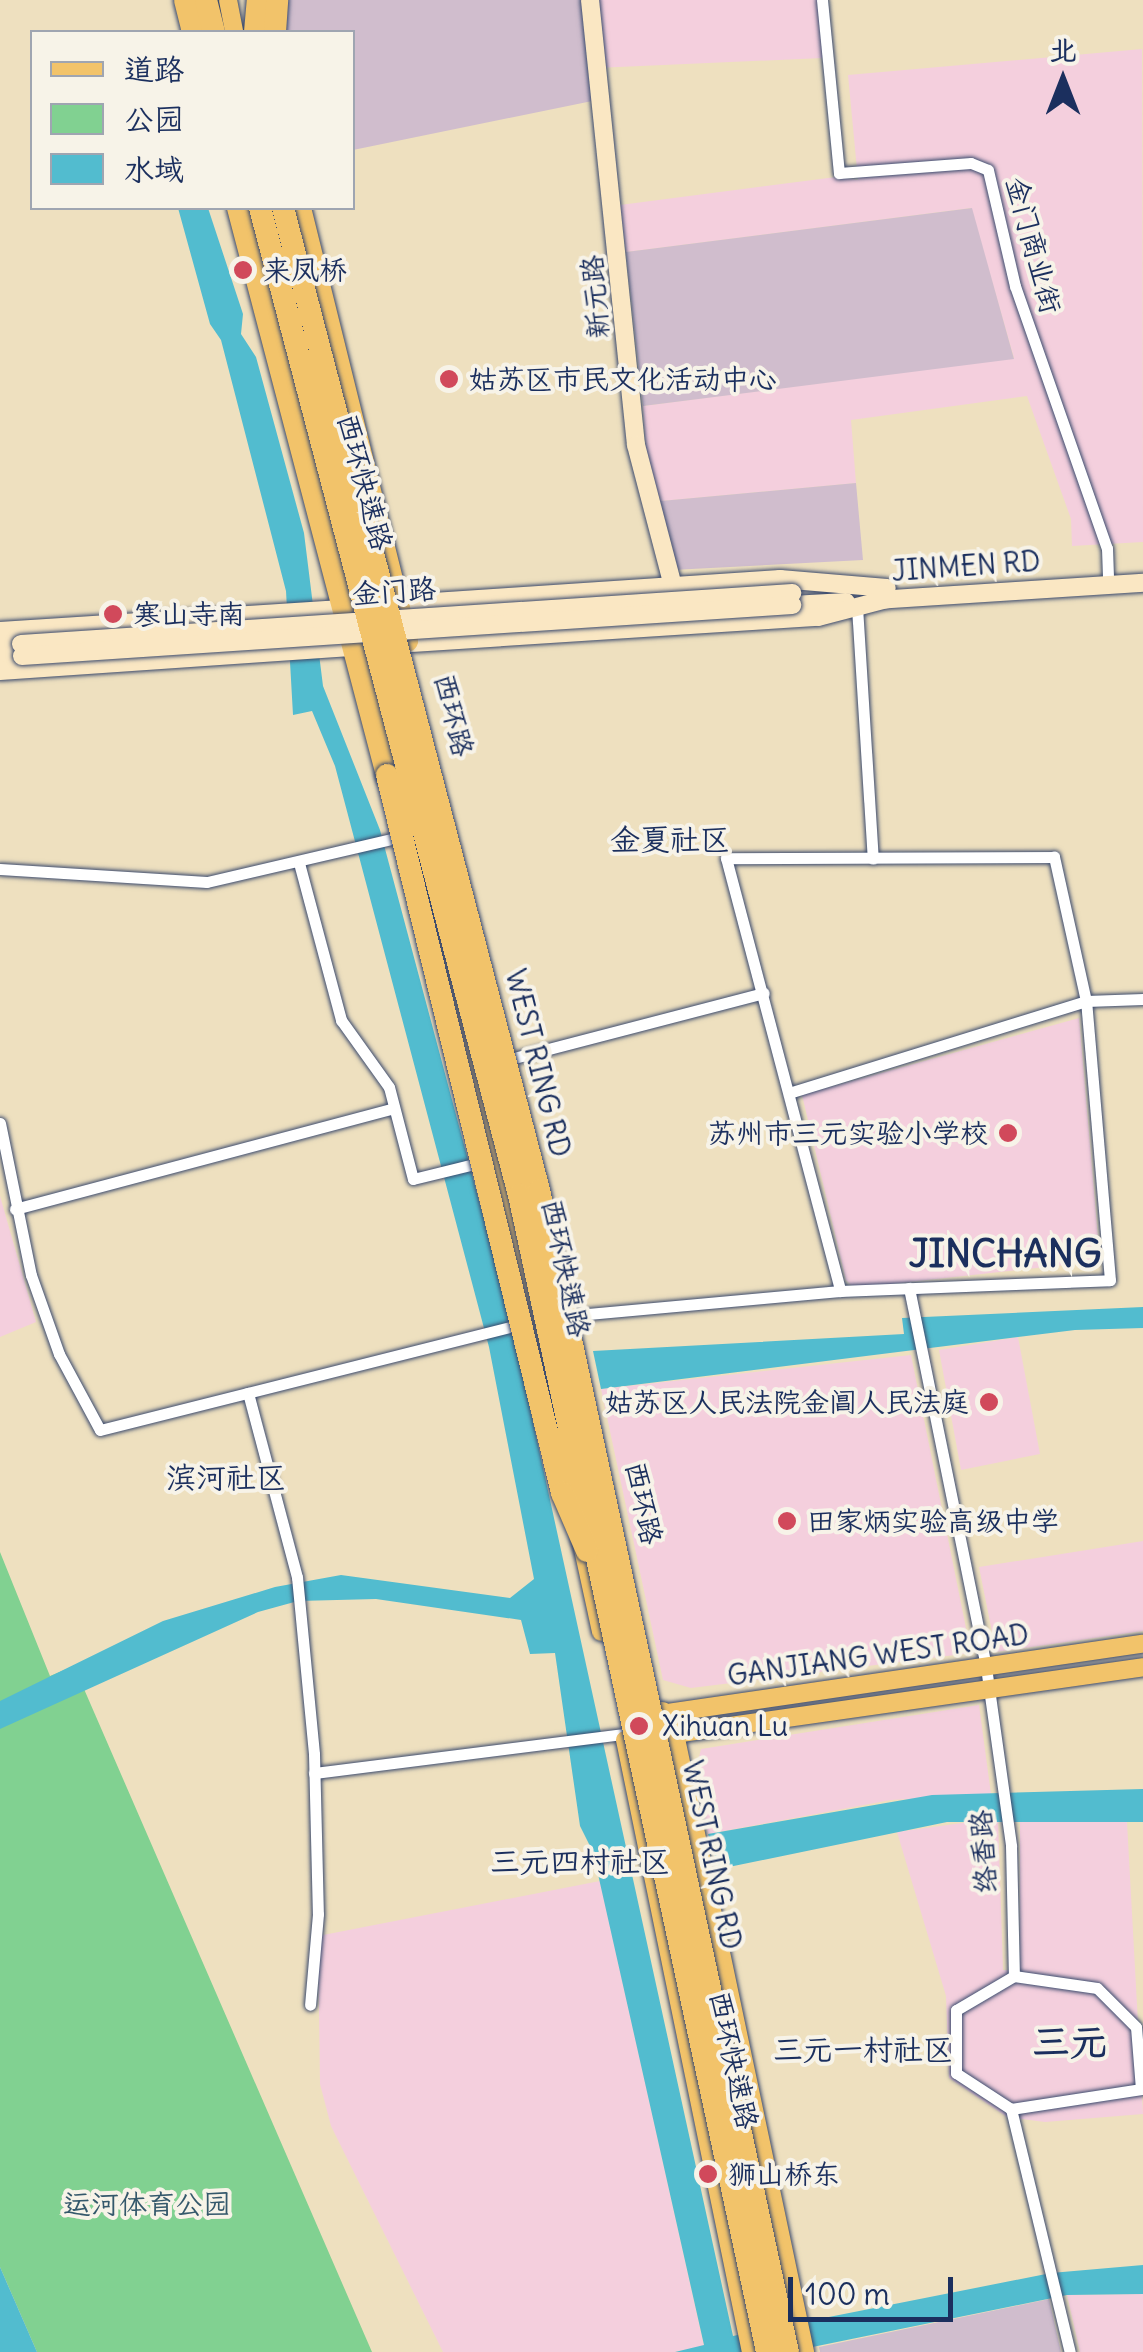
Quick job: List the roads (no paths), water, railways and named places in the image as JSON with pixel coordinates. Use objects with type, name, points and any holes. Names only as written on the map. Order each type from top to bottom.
[{"type":"highway","points":[[185,0],[193,30]]},
{"type":"highway","points":[[206,0],[215,30]]},
{"type":"highway","points":[[256,30],[258,0]]},
{"type":"highway","points":[[275,30],[277,0]]},
{"type":"highway","points":[[239,210],[339,608],[359,647],[562,1493],[608,1601]]},
{"type":"highway","name":"西环快速路","points":[[261,210],[519,1195],[768,2352]]},
{"type":"highway","name":"WEST RING RD","points":[[284,210],[539,1190],[788,2352]]},
{"type":"highway","points":[[297,210],[400,604],[407,644]]},
{"type":"highway","points":[[658,1727],[714,1925],[800,2352]]},
{"type":"main road","points":[[216,0],[216,30]]},
{"type":"main road","points":[[228,0],[234,30]]},
{"type":"main road","name":"新元路","points":[[590,0],[636,444],[673,586]]},
{"type":"main road","points":[[248,210],[339,608]]},
{"type":"main road","points":[[297,210],[400,604]]},
{"type":"main road","name":"JINMEN RD","points":[[1108,580],[1143,572]]},
{"type":"main road","points":[[0,632],[795,579],[887,594]]},
{"type":"main road","name":"JINMEN RD","points":[[792,599],[1108,580],[1143,583]]},
{"type":"main road","points":[[0,671],[800,618],[857,607],[887,594]]},
{"type":"main road","name":"金门路","points":[[0,657],[22,650],[792,599]]},
{"type":"main road","name":"西环路","points":[[407,644],[538,1152],[658,1727],[695,1869],[800,2352]]},
{"type":"main road","name":"金门路","points":[[0,645],[22,650]]},
{"type":"main road","points":[[359,647],[413,835],[496,1161],[524,1324],[570,1488],[750,2352]]},
{"type":"main road","points":[[570,1488],[607,1543],[658,1727]]},
{"type":"main road","name":"GANJIANG WEST ROAD","points":[[619,1733],[986,1667],[1143,1644]]},
{"type":"main road","points":[[1094,1652],[1097,1673]]},
{"type":"main road","name":"GANJIANG WEST ROAD","points":[[658,1727],[1143,1667]]},
{"type":"street","name":"金门商业街","points":[[822,0],[839,174],[972,163],[988,170],[1015,286],[1106,548],[1108,580]]},
{"type":"street","points":[[857,607],[873,858]]},
{"type":"street","points":[[0,869],[207,882],[299,864],[387,838],[454,825]]},
{"type":"street","points":[[0,1124],[14,1210],[59,1354],[100,1430],[574,1314],[840,1291],[1110,1280],[1086,1001],[1054,857],[726,858],[792,1092],[840,1291]]},
{"type":"street","points":[[299,864],[340,1020],[389,1087],[412,1179],[470,1162],[538,1152]]},
{"type":"street","points":[[514,1058],[764,993]]},
{"type":"street","points":[[792,1092],[1086,1001],[1143,999]]},
{"type":"street","points":[[14,1210],[394,1108]]},
{"type":"street","name":"络香路","points":[[909,1288],[986,1667],[1008,1820],[1014,1976]]},
{"type":"street","points":[[248,1393],[297,1577],[314,1773],[318,1914],[310,2005]]},
{"type":"street","points":[[314,1773],[619,1733]]},
{"type":"street","points":[[1014,1976],[1097,1988],[1136,2027],[1141,2089],[1011,2109],[956,2073],[956,2010],[1014,1976]]},
{"type":"street","points":[[1011,2109],[1070,2352]]},
{"type":"water","points":[[179,210],[209,210],[243,314],[241,334],[256,357],[304,533],[323,686],[380,830],[510,1317],[733,2336],[1051,2273],[1143,2265],[1143,2294],[1067,2295],[788,2352],[675,2352],[704,2345],[593,1852],[580,1826],[555,1653],[530,1654],[521,1620],[376,1599],[298,1601],[258,1612],[0,1729],[0,1701],[163,1621],[275,1587],[341,1575],[510,1598],[534,1579],[489,1347],[335,766],[312,711],[293,715],[286,591],[221,340],[210,324]]},
{"type":"water","points":[[1143,1307],[1143,1328],[1075,1330],[601,1389],[593,1351],[904,1334],[902,1318]]},
{"type":"water","points":[[1143,1789],[1143,1822],[947,1822],[719,1869],[708,1834],[932,1795]]},
{"type":"water","points":[[0,2267],[37,2352],[0,2352]]},
{"type":"place","name":"来凤桥","points":[[243,270]]},
{"type":"place","name":"姑苏区市民文化活动中心","points":[[449,379]]},
{"type":"place","name":"寒山寺南","points":[[113,614]]},
{"type":"place","name":"苏州市三元实验小学校","points":[[1008,1133]]},
{"type":"place","name":"姑苏区人民法院金阊人民法庭","points":[[989,1402]]},
{"type":"place","name":"田家炳实验高级中学","points":[[787,1521]]},
{"type":"place","name":"Xihuan Lu","points":[[639,1726]]},
{"type":"place","name":"狮山桥东","points":[[708,2174]]},
{"type":"district","name":"金夏社区","points":[[670,839]]},
{"type":"district","name":"JINCHANG","points":[[1005,1254]]},
{"type":"district","name":"滨河社区","points":[[226,1477]]},
{"type":"district","name":"三元四村社区","points":[[580,1861]]},
{"type":"district","name":"三元","points":[[1070,2042]]},
{"type":"district","name":"三元一村社区","points":[[863,2049]]},
{"type":"park label","name":"运河体育公园","points":[[147,2204]]}]
